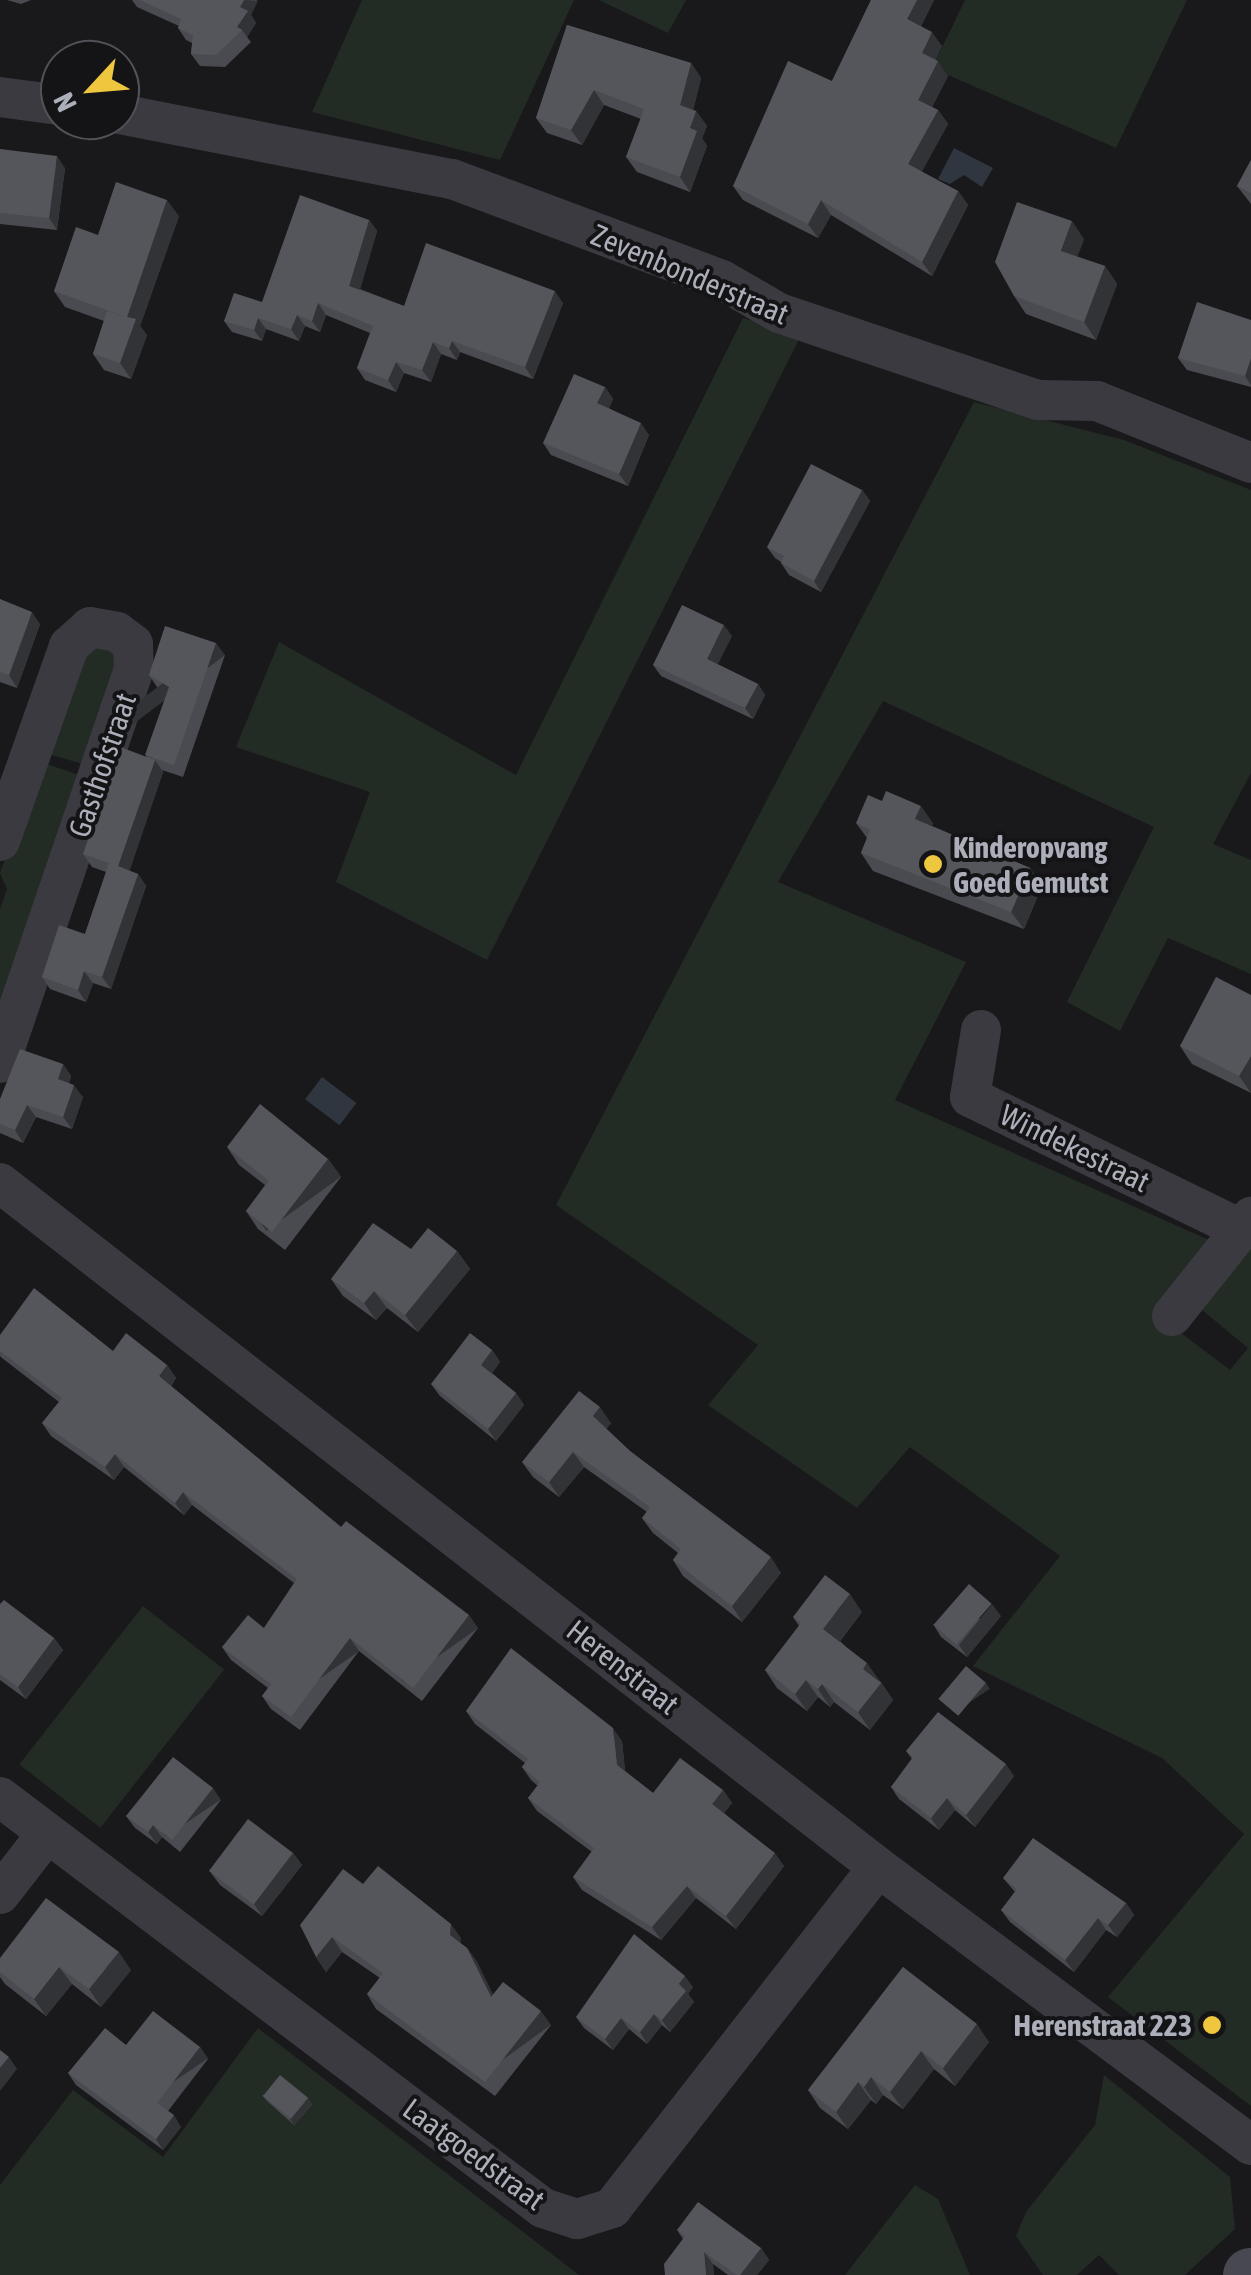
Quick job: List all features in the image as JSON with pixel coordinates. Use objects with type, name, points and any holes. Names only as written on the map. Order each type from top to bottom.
[{"type":"street","points":[[0,97],[40,103]]},
{"type":"street","name":"Zevenbonderstraat","points":[[140,118],[452,179],[722,280],[780,313],[1038,400],[1097,401],[1251,463]]},
{"type":"street","name":"Gasthofstraat","points":[[0,841],[15,748],[69,646],[90,627],[117,632],[132,644],[134,668],[0,1062]]},
{"type":"street","name":"Windekestraat","points":[[981,1030],[970,1097],[1246,1223],[1172,1316]]},
{"type":"street","name":"Herenstraat","points":[[0,1184],[878,1867],[1251,2145]]},
{"type":"street","name":"Laatgoedstraat","points":[[0,1797],[543,2208],[577,2220],[612,2208],[878,1867]]},
{"type":"street","points":[[0,1894],[46,1835]]},
{"type":"shaded area","points":[[362,0],[574,0],[500,160],[312,112]]},
{"type":"shaded area","points":[[599,0],[686,0],[668,33]]},
{"type":"shaded area","points":[[965,0],[1187,0],[1116,148],[932,68]]},
{"type":"shaded area","points":[[954,148],[993,168],[982,187],[964,175],[950,184],[938,179]]},
{"type":"shaded area","points":[[743,318],[801,335],[487,960],[336,882],[370,792],[236,747],[279,642],[516,775]]},
{"type":"shaded area","points":[[974,402],[1124,440],[1251,490],[1251,773],[1213,844],[1251,860],[1251,974],[1168,938],[1120,1031],[1067,1002],[1154,827],[883,701],[778,882],[966,962],[895,1100],[1209,1240],[1156,1314],[1230,1370],[1248,1348],[1196,1305],[1251,1238],[1251,2106],[1108,1997],[1244,1834],[1162,1758],[973,1666],[1060,1556],[910,1447],[857,1508],[708,1405],[758,1345],[556,1205]]},
{"type":"shaded area","points":[[96,641],[124,660],[86,765],[48,754],[75,654]]},
{"type":"shaded area","points":[[44,763],[82,776],[0,1002],[0,909],[7,889],[0,873],[36,768]]},
{"type":"shaded area","points":[[322,1077],[356,1103],[339,1125],[305,1099]]},
{"type":"shaded area","points":[[143,1606],[224,1669],[100,1828],[19,1764]]},
{"type":"shaded area","points":[[258,2028],[579,2275],[0,2275],[0,2185],[73,2090],[163,2157]]},
{"type":"shaded area","points":[[1104,2075],[1230,2177],[1235,2229],[1185,2275],[1119,2275],[1099,2255],[1077,2275],[1043,2275],[1016,2236],[1026,2212],[1095,2125]]},
{"type":"shaded area","points":[[915,2185],[938,2199],[970,2275],[845,2275]]},
{"type":"building","points":[[140,0],[244,0],[240,7],[248,11],[237,27],[242,30],[216,55],[191,54],[193,35],[178,28],[181,19]]},
{"type":"building","points":[[871,0],[917,0],[907,19],[932,32],[922,53],[938,61],[918,100],[938,110],[908,164],[958,191],[922,262],[821,200],[808,224],[733,186],[788,61],[832,81]]},
{"type":"building","points":[[567,25],[691,63],[680,105],[696,111],[690,128],[697,131],[680,177],[626,157],[644,109],[594,90],[571,130],[536,118]]},
{"type":"building","points":[[0,149],[57,156],[49,218],[0,213]]},
{"type":"building","points":[[1251,160],[1251,193],[1237,186]]},
{"type":"building","points":[[116,182],[167,200],[127,317],[136,319],[120,363],[93,354],[107,311],[126,317],[54,291],[76,227],[98,235]]},
{"type":"building","points":[[300,195],[369,220],[349,286],[404,306],[426,243],[555,291],[525,367],[452,341],[449,348],[433,342],[422,370],[396,362],[388,380],[357,368],[373,326],[318,303],[312,321],[297,315],[291,329],[258,318],[254,330],[224,321],[234,293],[262,302]]},
{"type":"building","points":[[1017,202],[1072,221],[1061,251],[1105,266],[1084,322],[1014,296],[995,262]]},
{"type":"building","points":[[1197,302],[1251,320],[1251,358],[1245,376],[1178,358]]},
{"type":"building","points":[[574,374],[605,387],[597,403],[641,423],[619,474],[543,443]]},
{"type":"building","points":[[811,464],[862,490],[814,581],[781,563],[784,556],[767,547]]},
{"type":"building","points":[[0,599],[32,612],[9,675],[0,672]]},
{"type":"building","points":[[682,605],[724,625],[707,659],[758,684],[745,708],[653,665]]},
{"type":"building","points":[[165,626],[216,643],[174,765],[145,755],[169,687],[149,675]]},
{"type":"building","points":[[120,747],[155,760],[118,866],[138,874],[102,977],[84,971],[78,990],[42,977],[59,925],[85,934],[109,863],[83,854]]},
{"type":"building","name":"Kinderopvang Goed Gemutst","points":[[886,791],[921,806],[915,819],[1030,868],[1011,912],[861,853],[870,830],[856,823],[868,795],[882,801]]},
{"type":"building","points":[[1216,977],[1251,995],[1251,1056],[1239,1076],[1180,1046]]},
{"type":"building","points":[[20,1049],[63,1064],[58,1079],[74,1085],[63,1117],[27,1105],[15,1130],[0,1124],[0,1099]]},
{"type":"building","points":[[260,1104],[328,1159],[272,1232],[246,1211],[269,1181],[227,1147]]},
{"type":"building","points":[[373,1223],[411,1249],[428,1228],[457,1251],[405,1315],[374,1291],[364,1303],[331,1279]]},
{"type":"building","points":[[34,1288],[113,1351],[126,1333],[167,1365],[159,1376],[341,1527],[346,1521],[469,1615],[413,1688],[350,1638],[291,1717],[262,1696],[271,1684],[222,1647],[248,1615],[264,1628],[297,1579],[183,1492],[175,1503],[115,1454],[105,1467],[42,1423],[62,1398],[0,1351],[0,1335]]},
{"type":"building","points":[[470,1333],[492,1350],[481,1365],[516,1393],[488,1429],[431,1384]]},
{"type":"building","points":[[579,1391],[600,1407],[593,1416],[630,1451],[771,1557],[732,1606],[673,1560],[681,1549],[642,1518],[650,1507],[573,1452],[549,1482],[522,1462]]},
{"type":"building","points":[[825,1575],[850,1594],[823,1629],[867,1663],[863,1669],[881,1683],[858,1712],[822,1684],[818,1689],[806,1680],[795,1694],[765,1670],[801,1623],[793,1617]]},
{"type":"building","points":[[969,1584],[992,1604],[956,1644],[934,1625]]},
{"type":"building","points":[[4,1600],[54,1638],[18,1687],[0,1674],[0,1604]]},
{"type":"building","points":[[511,1648],[613,1728],[617,1765],[653,1793],[680,1758],[723,1790],[712,1804],[775,1853],[726,1916],[687,1886],[652,1927],[573,1877],[594,1848],[528,1798],[540,1782],[522,1767],[528,1759],[466,1711]]},
{"type":"building","points":[[966,1666],[986,1683],[958,1716],[938,1699]]},
{"type":"building","points":[[938,1712],[1006,1764],[966,1815],[947,1798],[931,1818],[891,1787],[913,1757],[906,1751]]},
{"type":"building","points":[[173,1757],[213,1788],[172,1840],[153,1825],[148,1832],[126,1816]]},
{"type":"building","points":[[248,1819],[293,1853],[254,1905],[209,1871]]},
{"type":"building","points":[[1033,1838],[1126,1903],[1108,1925],[1098,1918],[1065,1960],[1001,1910],[1017,1889],[1003,1878]]},
{"type":"building","points":[[378,1866],[451,1924],[450,1935],[467,1948],[491,1997],[503,1982],[541,2011],[485,2082],[367,1994],[383,1973],[332,1937],[316,1957],[300,1925],[343,1869],[363,1884]]},
{"type":"building","points":[[46,1898],[119,1952],[89,1989],[59,1967],[34,1999],[0,1972],[0,1958]]},
{"type":"building","points":[[634,1934],[685,1976],[679,1984],[686,1991],[662,2020],[654,2014],[640,2032],[621,2018],[605,2039],[576,2017]]},
{"type":"building","points":[[903,1967],[977,2024],[943,2068],[921,2051],[890,2092],[871,2077],[864,2087],[858,2082],[836,2112],[808,2090]]},
{"type":"building","points":[[153,2011],[200,2047],[157,2103],[174,2115],[156,2139],[68,2073],[105,2028],[126,2045]]},
{"type":"building","points":[[0,2050],[9,2057],[0,2068]]},
{"type":"building","points":[[280,2075],[308,2098],[291,2119],[263,2096]]},
{"type":"building","points":[[698,2202],[761,2248],[740,2275],[704,2252],[706,2275],[665,2275],[664,2264],[685,2236],[677,2230]]},
{"type":"place","name":"Kinderopvang Goed Gemutst","points":[[933,864]]},
{"type":"place","name":"Herenstraat 223","points":[[1212,2025]]}]
